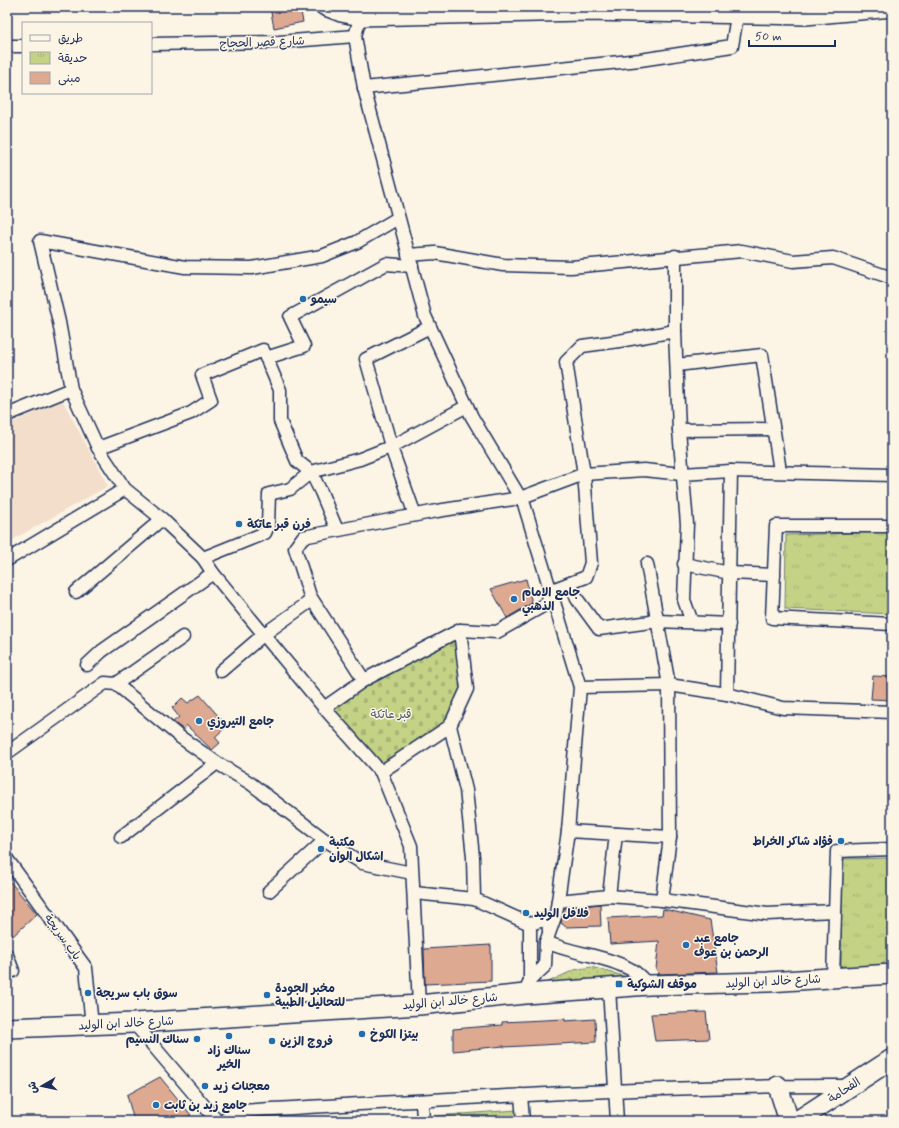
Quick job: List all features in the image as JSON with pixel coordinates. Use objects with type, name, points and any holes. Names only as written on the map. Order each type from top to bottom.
[{"type":"main road","name":"شارع خالد ابن الوليد","points":[[7,1028],[134,1023],[419,1005],[528,987],[609,988],[892,974]]},
{"type":"main road","name":"الفحامة","points":[[797,1121],[892,1059]]},
{"type":"main road","points":[[778,1086],[789,1121]]},
{"type":"street","points":[[323,7],[341,14],[360,18],[585,10],[737,16],[794,12],[892,9]]},
{"type":"street","points":[[364,88],[640,60],[732,46],[737,16]]},
{"type":"street","points":[[360,18],[355,36],[364,88],[398,218],[430,327],[467,406],[524,504],[549,590],[580,687],[568,831],[556,914],[548,936]]},
{"type":"street","name":"شارع قصر الحجاج","points":[[152,44],[279,42],[355,36]]},
{"type":"street","points":[[7,46],[22,46]]},
{"type":"street","points":[[398,218],[358,242],[322,256],[252,268],[185,267],[40,241],[59,322],[71,389],[98,448],[125,489],[162,518],[203,558],[212,573],[263,635],[324,708],[381,772],[411,846],[419,1005]]},
{"type":"street","points":[[266,358],[304,346],[290,317],[386,264],[410,261],[435,253],[503,265],[571,268],[675,256],[742,251],[793,261],[833,258],[892,278]]},
{"type":"street","points":[[675,256],[675,331],[679,430],[687,524],[684,564],[684,600],[692,622]]},
{"type":"street","points":[[415,515],[394,453],[366,359],[430,327]]},
{"type":"street","points":[[549,590],[586,577],[591,563],[584,474],[566,362],[582,346],[619,342],[675,331]]},
{"type":"street","points":[[98,448],[191,413],[211,400],[202,375],[263,350],[280,390],[280,421],[297,461],[311,472],[337,530]]},
{"type":"street","points":[[677,364],[762,355],[780,471]]},
{"type":"street","points":[[7,415],[71,389]]},
{"type":"street","points":[[203,558],[265,533],[268,526],[269,494],[290,489],[311,472],[360,459],[393,446],[467,406]]},
{"type":"street","points":[[679,430],[773,429]]},
{"type":"street","points":[[364,680],[312,600],[295,548],[303,537],[415,515],[520,498],[584,474],[644,470],[682,474],[731,471],[780,471],[892,474]]},
{"type":"street","points":[[727,694],[731,471]]},
{"type":"street","points":[[7,560],[125,489]]},
{"type":"street","points":[[76,592],[162,518]]},
{"type":"street","points":[[892,526],[776,526],[772,618],[892,624]]},
{"type":"street","points":[[647,564],[669,685],[670,838],[662,900]]},
{"type":"street","points":[[684,564],[730,572],[774,575]]},
{"type":"street","points":[[87,665],[102,651],[212,573]]},
{"type":"street","points":[[570,583],[577,599],[599,628],[658,621],[729,624]]},
{"type":"street","points":[[324,708],[364,680],[460,630],[497,632],[548,603],[549,590]]},
{"type":"street","points":[[221,671],[263,635],[312,600]]},
{"type":"street","points":[[381,772],[450,726],[467,689],[460,630]]},
{"type":"street","points":[[116,684],[183,637]]},
{"type":"street","points":[[7,753],[105,683],[116,684],[180,737],[217,763],[250,783],[325,840],[362,862],[412,873]]},
{"type":"street","points":[[580,687],[669,685],[727,694],[783,708],[892,712]]},
{"type":"street","points":[[450,726],[466,790],[473,857],[474,899]]},
{"type":"street","points":[[121,837],[217,763]]},
{"type":"street","points":[[568,831],[670,838]]},
{"type":"street","points":[[609,896],[616,834]]},
{"type":"street","points":[[269,891],[325,840]]},
{"type":"street","points":[[833,978],[837,851],[892,849]]},
{"type":"street","name":"باب سريجة","points":[[7,859],[86,968],[92,1024]]},
{"type":"street","points":[[414,893],[474,899],[530,924],[548,919],[545,966],[528,987]]},
{"type":"street","points":[[558,901],[609,896],[662,900],[767,914],[835,911]]},
{"type":"street","points":[[528,987],[530,924]]},
{"type":"street","points":[[548,936],[567,950],[599,958],[631,969],[649,985]]},
{"type":"street","points":[[7,955],[13,971],[7,972]]},
{"type":"street","points":[[609,988],[617,1121]]},
{"type":"street","points":[[134,1023],[217,1121]]},
{"type":"street","points":[[224,1121],[229,1115],[239,1111],[521,1095],[778,1086],[849,1086]]},
{"type":"street","points":[[521,1095],[522,1121]]},
{"type":"street","points":[[422,1101],[423,1121]]},
{"type":"shaded area","points":[[62,399],[108,486],[7,543],[7,425]]},
{"type":"green space","points":[[892,532],[892,614],[785,609],[786,535]]},
{"type":"green space","name":"قبر عاتكة","points":[[460,633],[467,689],[450,726],[380,770],[326,710],[364,680]]},
{"type":"green space","points":[[892,858],[892,953],[883,964],[870,968],[841,967],[842,859]]},
{"type":"green space","points":[[591,967],[627,977],[640,986],[540,986],[574,970]]},
{"type":"green space","points":[[517,1110],[518,1121],[435,1121],[434,1116]]},
{"type":"building","points":[[270,7],[300,7],[303,22],[274,28]]},
{"type":"building","name":"جامع الامام الذهبي","points":[[526,579],[532,603],[507,618],[491,589]]},
{"type":"building","points":[[873,676],[892,677],[892,700],[871,699]]},
{"type":"building","name":"جامع التيروزي","points":[[200,695],[227,726],[215,737],[220,743],[212,750],[186,725],[184,730],[173,722],[179,717],[172,708],[182,698],[188,703]]},
{"type":"building","points":[[7,878],[37,914],[13,936],[7,926]]},
{"type":"building","points":[[600,904],[601,926],[566,927],[561,923],[564,908]]},
{"type":"building","name":"جامع عبد الرحمن بن عوف","points":[[663,909],[710,920],[718,972],[659,974],[656,969],[659,941],[610,944],[608,918],[662,915]]},
{"type":"building","points":[[491,945],[491,981],[425,984],[424,949]]},
{"type":"building","points":[[706,1012],[709,1039],[655,1041],[651,1014]]},
{"type":"building","points":[[565,1019],[565,1021],[595,1019],[596,1042],[504,1046],[453,1051],[453,1029],[502,1025],[502,1022]]},
{"type":"building","name":"جامع زيد بن ثابت","points":[[160,1077],[191,1115],[177,1121],[134,1121],[127,1095]]},
{"type":"place","name":"سيمو","points":[[303,299]]},
{"type":"place","name":"فرن قبر عاتكة","points":[[239,524]]},
{"type":"place","name":"جامع الامام الذهبي","points":[[514,599]]},
{"type":"place","name":"جامع التيروزي","points":[[199,721]]},
{"type":"place","name":"فؤاد شاكر الخراط","points":[[841,841]]},
{"type":"place","name":"مكتبة اشكال الوان","points":[[321,849]]},
{"type":"place","name":"فلافل الوليد","points":[[526,913]]},
{"type":"place","name":"جامع عبد الرحمن بن عوف","points":[[686,945]]},
{"type":"place","name":"موقف الشوكية","points":[[619,984]]},
{"type":"place","name":"سوق باب سريجة","points":[[88,993]]},
{"type":"place","name":"مخبر الجودة للتحاليل الطبية","points":[[267,995]]},
{"type":"place","name":"بيتزا الكوخ","points":[[362,1034]]},
{"type":"place","name":"سناك زاد الخير","points":[[229,1036]]},
{"type":"place","name":"سناك النسيم","points":[[197,1039]]},
{"type":"place","name":"فروج الزين","points":[[272,1041]]},
{"type":"place","name":"معجنات زيد","points":[[205,1086]]},
{"type":"place","name":"جامع زيد بن ثابت","points":[[156,1105]]}]
